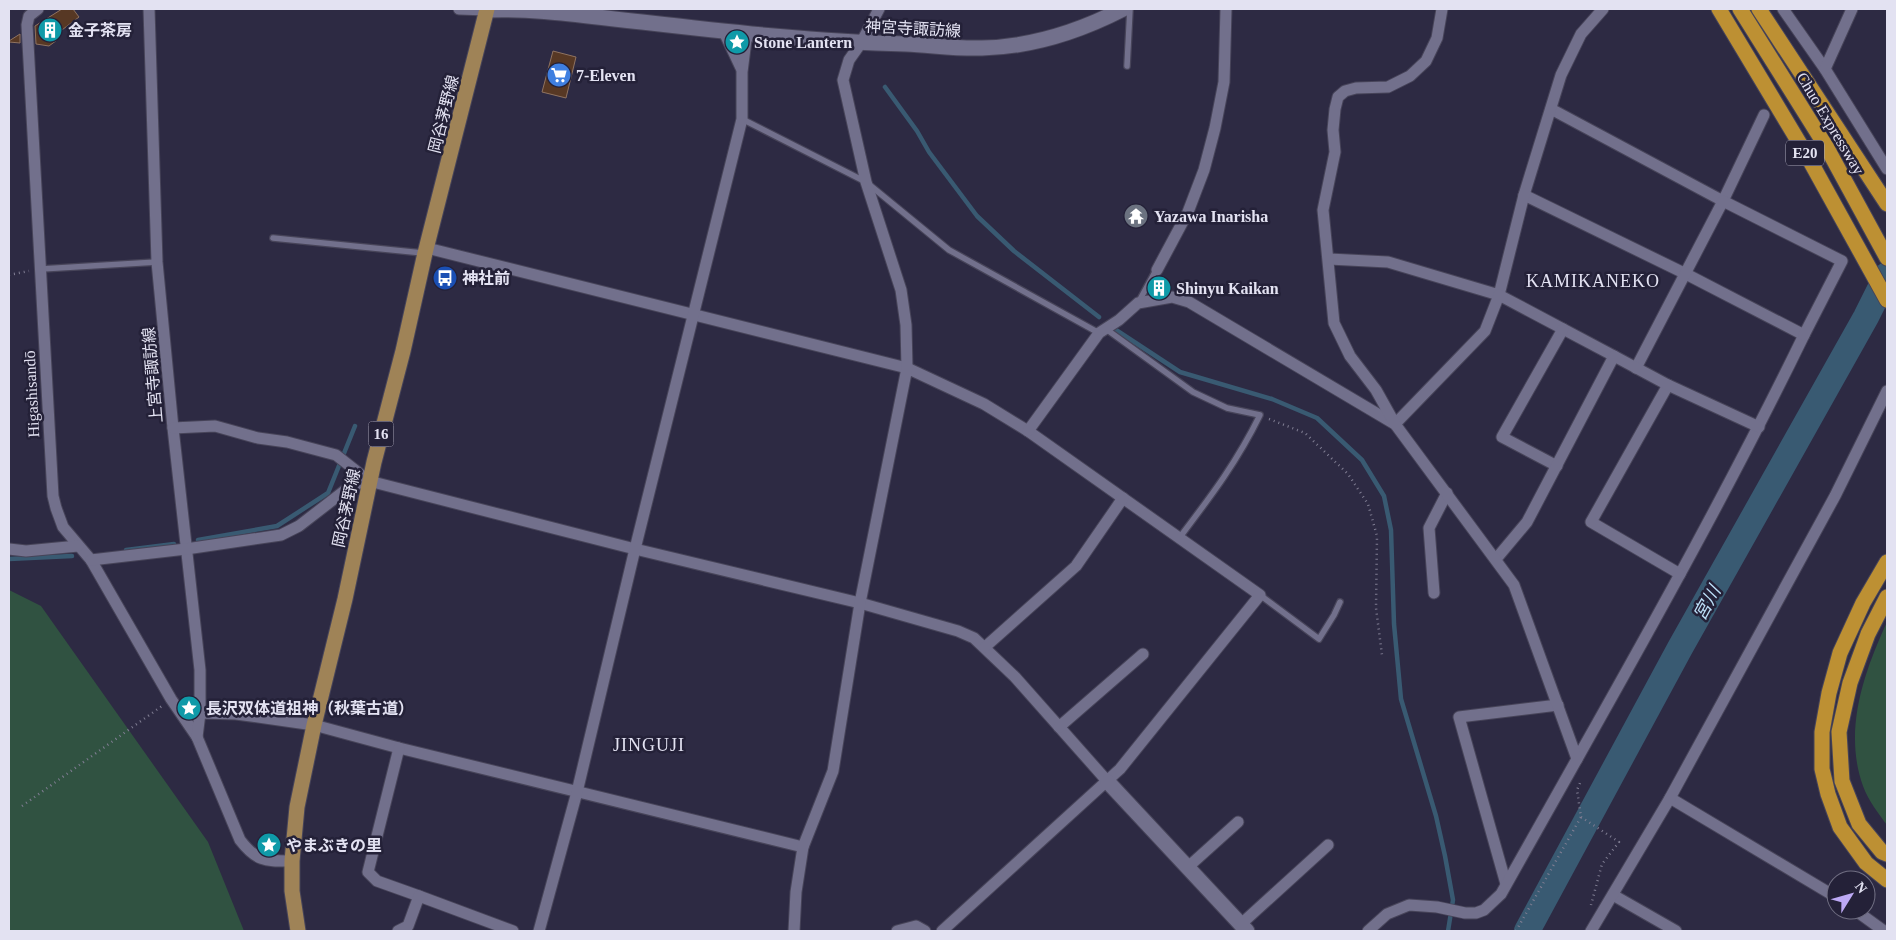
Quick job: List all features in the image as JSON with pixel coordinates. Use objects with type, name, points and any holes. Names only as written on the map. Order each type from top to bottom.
[{"type":"highway","name":"E20","points":[[1719,9],[1809,159],[1887,300]]},
{"type":"highway","name":"Chuo Expressway","points":[[1740,9],[1827,148],[1887,258]]},
{"type":"highway","points":[[1759,9],[1887,204]]},
{"type":"highway","points":[[1887,562],[1863,603],[1840,653],[1829,693],[1822,732],[1822,769],[1828,794],[1840,827],[1866,863],[1887,880]]},
{"type":"highway","points":[[1887,597],[1868,634],[1850,684],[1839,732],[1842,781],[1859,824],[1882,852],[1887,854]]},
{"type":"main road","name":"神宮寺諏訪線","points":[[487,9],[602,13],[640,22],[861,43],[981,48],[1026,44],[1076,28],[1123,9]]},
{"type":"main road","name":"岡谷茅野線","points":[[298,931],[292,891],[292,861],[298,807],[314,725],[344,599],[369,481],[487,9]]},
{"type":"main road","points":[[1108,782],[1244,928]]},
{"type":"street","name":"Higashisandō","points":[[35,9],[29,16],[27,25],[53,496],[56,508],[63,527],[91,560],[171,699],[197,737],[240,840],[251,854],[264,860],[292,861]]},
{"type":"street","name":"上宮寺諏訪線","points":[[149,9],[158,262],[173,428],[200,670],[200,713],[197,737]]},
{"type":"street","points":[[460,9],[487,9]]},
{"type":"street","points":[[794,931],[796,892],[803,847],[833,771],[860,603],[907,368],[906,325],[901,290],[866,182],[843,80],[849,60],[861,43],[879,9]]},
{"type":"street","points":[[1156,270],[1188,212],[1204,170],[1224,82],[1226,9]]},
{"type":"street","points":[[1442,9],[1437,38],[1426,61],[1410,76],[1388,87],[1356,88],[1345,91],[1338,97],[1333,130],[1335,152],[1323,210],[1334,323],[1350,356],[1376,390],[1395,424],[1514,585],[1577,759]]},
{"type":"street","points":[[1395,424],[1485,331],[1499,295],[1524,195],[1552,110],[1561,76],[1581,34],[1603,9]]},
{"type":"street","points":[[1783,9],[1825,69],[1887,169]]},
{"type":"street","points":[[1825,69],[1852,9]]},
{"type":"street","points":[[724,30],[742,72]]},
{"type":"street","points":[[539,931],[576,792],[742,118],[742,72],[747,32]]},
{"type":"street","points":[[1368,931],[1387,914],[1409,905],[1437,907],[1465,913],[1484,910],[1500,894],[1680,574],[1759,427],[1842,261],[1723,201],[1552,110]]},
{"type":"street","points":[[1636,368],[1723,201],[1764,115]]},
{"type":"street","points":[[1524,195],[1686,274],[1804,335]]},
{"type":"street","points":[[426,251],[694,314],[907,368],[984,404],[1028,431],[1260,595],[1108,782],[942,931]]},
{"type":"street","points":[[1329,259],[1388,262],[1499,295],[1668,385],[1759,427]]},
{"type":"street","points":[[1028,431],[1102,331],[1119,320],[1138,303],[1172,297],[1189,302],[1395,424]]},
{"type":"street","points":[[1557,466],[1502,436],[1563,329]]},
{"type":"street","points":[[1496,559],[1526,522],[1614,356]]},
{"type":"street","points":[[1668,385],[1591,522],[1680,574]]},
{"type":"street","points":[[1592,929],[1670,798],[1835,496],[1887,391]]},
{"type":"street","points":[[173,428],[216,426],[258,438],[287,442],[336,456],[369,481],[635,549],[860,603],[958,631],[974,638],[985,647],[1108,782]]},
{"type":"street","points":[[91,560],[281,535],[299,526],[352,485],[369,481]]},
{"type":"street","points":[[1434,593],[1429,528],[1447,493]]},
{"type":"street","points":[[985,647],[1076,566],[1123,498]]},
{"type":"street","points":[[9,549],[26,551],[78,546]]},
{"type":"street","points":[[1059,727],[1143,654]]},
{"type":"street","points":[[1506,884],[1459,717],[1558,705]]},
{"type":"street","points":[[200,713],[236,714],[314,725],[399,748],[803,847]]},
{"type":"street","points":[[399,748],[368,872],[377,881],[513,931]]},
{"type":"street","points":[[1670,798],[1826,891]]},
{"type":"street","points":[[1188,867],[1238,822]]},
{"type":"street","points":[[1244,928],[1328,845]]},
{"type":"street","points":[[1613,895],[1676,931]]},
{"type":"street","points":[[398,931],[408,926],[419,896]]},
{"type":"street","points":[[1869,920],[1884,931]]},
{"type":"street","points":[[898,931],[916,926],[925,931]]},
{"type":"lane","points":[[1127,66],[1130,9]]},
{"type":"lane","points":[[742,118],[866,182],[949,250],[1102,331],[1193,392],[1227,408],[1260,415],[1245,446],[1228,472],[1180,537]]},
{"type":"lane","points":[[273,238],[426,251]]},
{"type":"lane","points":[[40,269],[158,262]]},
{"type":"lane","points":[[1138,303],[1156,270]]},
{"type":"lane","points":[[1260,595],[1319,639],[1340,602]]},
{"type":"path","points":[[9,275],[40,269]]},
{"type":"path","points":[[1260,415],[1305,433],[1348,474],[1368,504],[1377,536],[1376,608],[1382,655]]},
{"type":"path","points":[[22,806],[171,699]]},
{"type":"path","points":[[1516,931],[1580,817],[1577,790],[1582,779],[1583,767],[1577,759]]},
{"type":"path","points":[[1580,817],[1619,842],[1602,864],[1591,902],[1592,929]]},
{"type":"green space","points":[[9,590],[41,606],[208,842],[244,931],[9,931]]},
{"type":"green space","points":[[1887,622],[1887,825],[1870,801],[1863,786],[1857,765],[1855,744],[1859,702],[1864,681]]},
{"type":"building","name":"金子茶房","points":[[62,9],[73,9],[79,17],[54,36],[57,40],[49,46],[36,44],[35,26]]},
{"type":"building","points":[[20,34],[20,43],[9,42],[9,41]]},
{"type":"building","name":"7-Eleven","points":[[553,51],[576,57],[566,98],[542,92]]},
{"type":"building","name":"Shinyu Kaikan","points":[[1156,279],[1168,286],[1165,291],[1154,292],[1150,290]]},
{"type":"waterway","points":[[885,87],[917,131],[929,152],[977,216],[1014,251],[1099,317]]},
{"type":"waterway","name":"宮川","points":[[1527,931],[1680,648],[1866,317],[1887,275]]},
{"type":"waterway","points":[[1116,330],[1180,372],[1272,399],[1317,418],[1362,460],[1384,496],[1391,530],[1394,624],[1401,699],[1436,816],[1445,856],[1453,900],[1448,931]]},
{"type":"waterway","points":[[198,540],[277,526],[328,493],[355,426]]},
{"type":"waterway","points":[[126,550],[174,544]]},
{"type":"waterway","points":[[9,559],[72,556]]},
{"type":"place","name":"金子茶房","points":[[50,30]]},
{"type":"place","name":"Stone Lantern","points":[[737,42]]},
{"type":"place","name":"7-Eleven","points":[[559,75]]},
{"type":"place","name":"Yazawa Inarisha","points":[[1136,216]]},
{"type":"place","name":"神社前","points":[[445,278]]},
{"type":"place","name":"Shinyu Kaikan","points":[[1159,288]]},
{"type":"place","name":"長沢双体道祖神（秋葉古道）","points":[[189,708]]},
{"type":"place","name":"やまぶきの里","points":[[269,845]]},
{"type":"district","name":"KAMIKANEKO","points":[[1593,281]]},
{"type":"district","name":"JINGUJI","points":[[649,745]]}]
